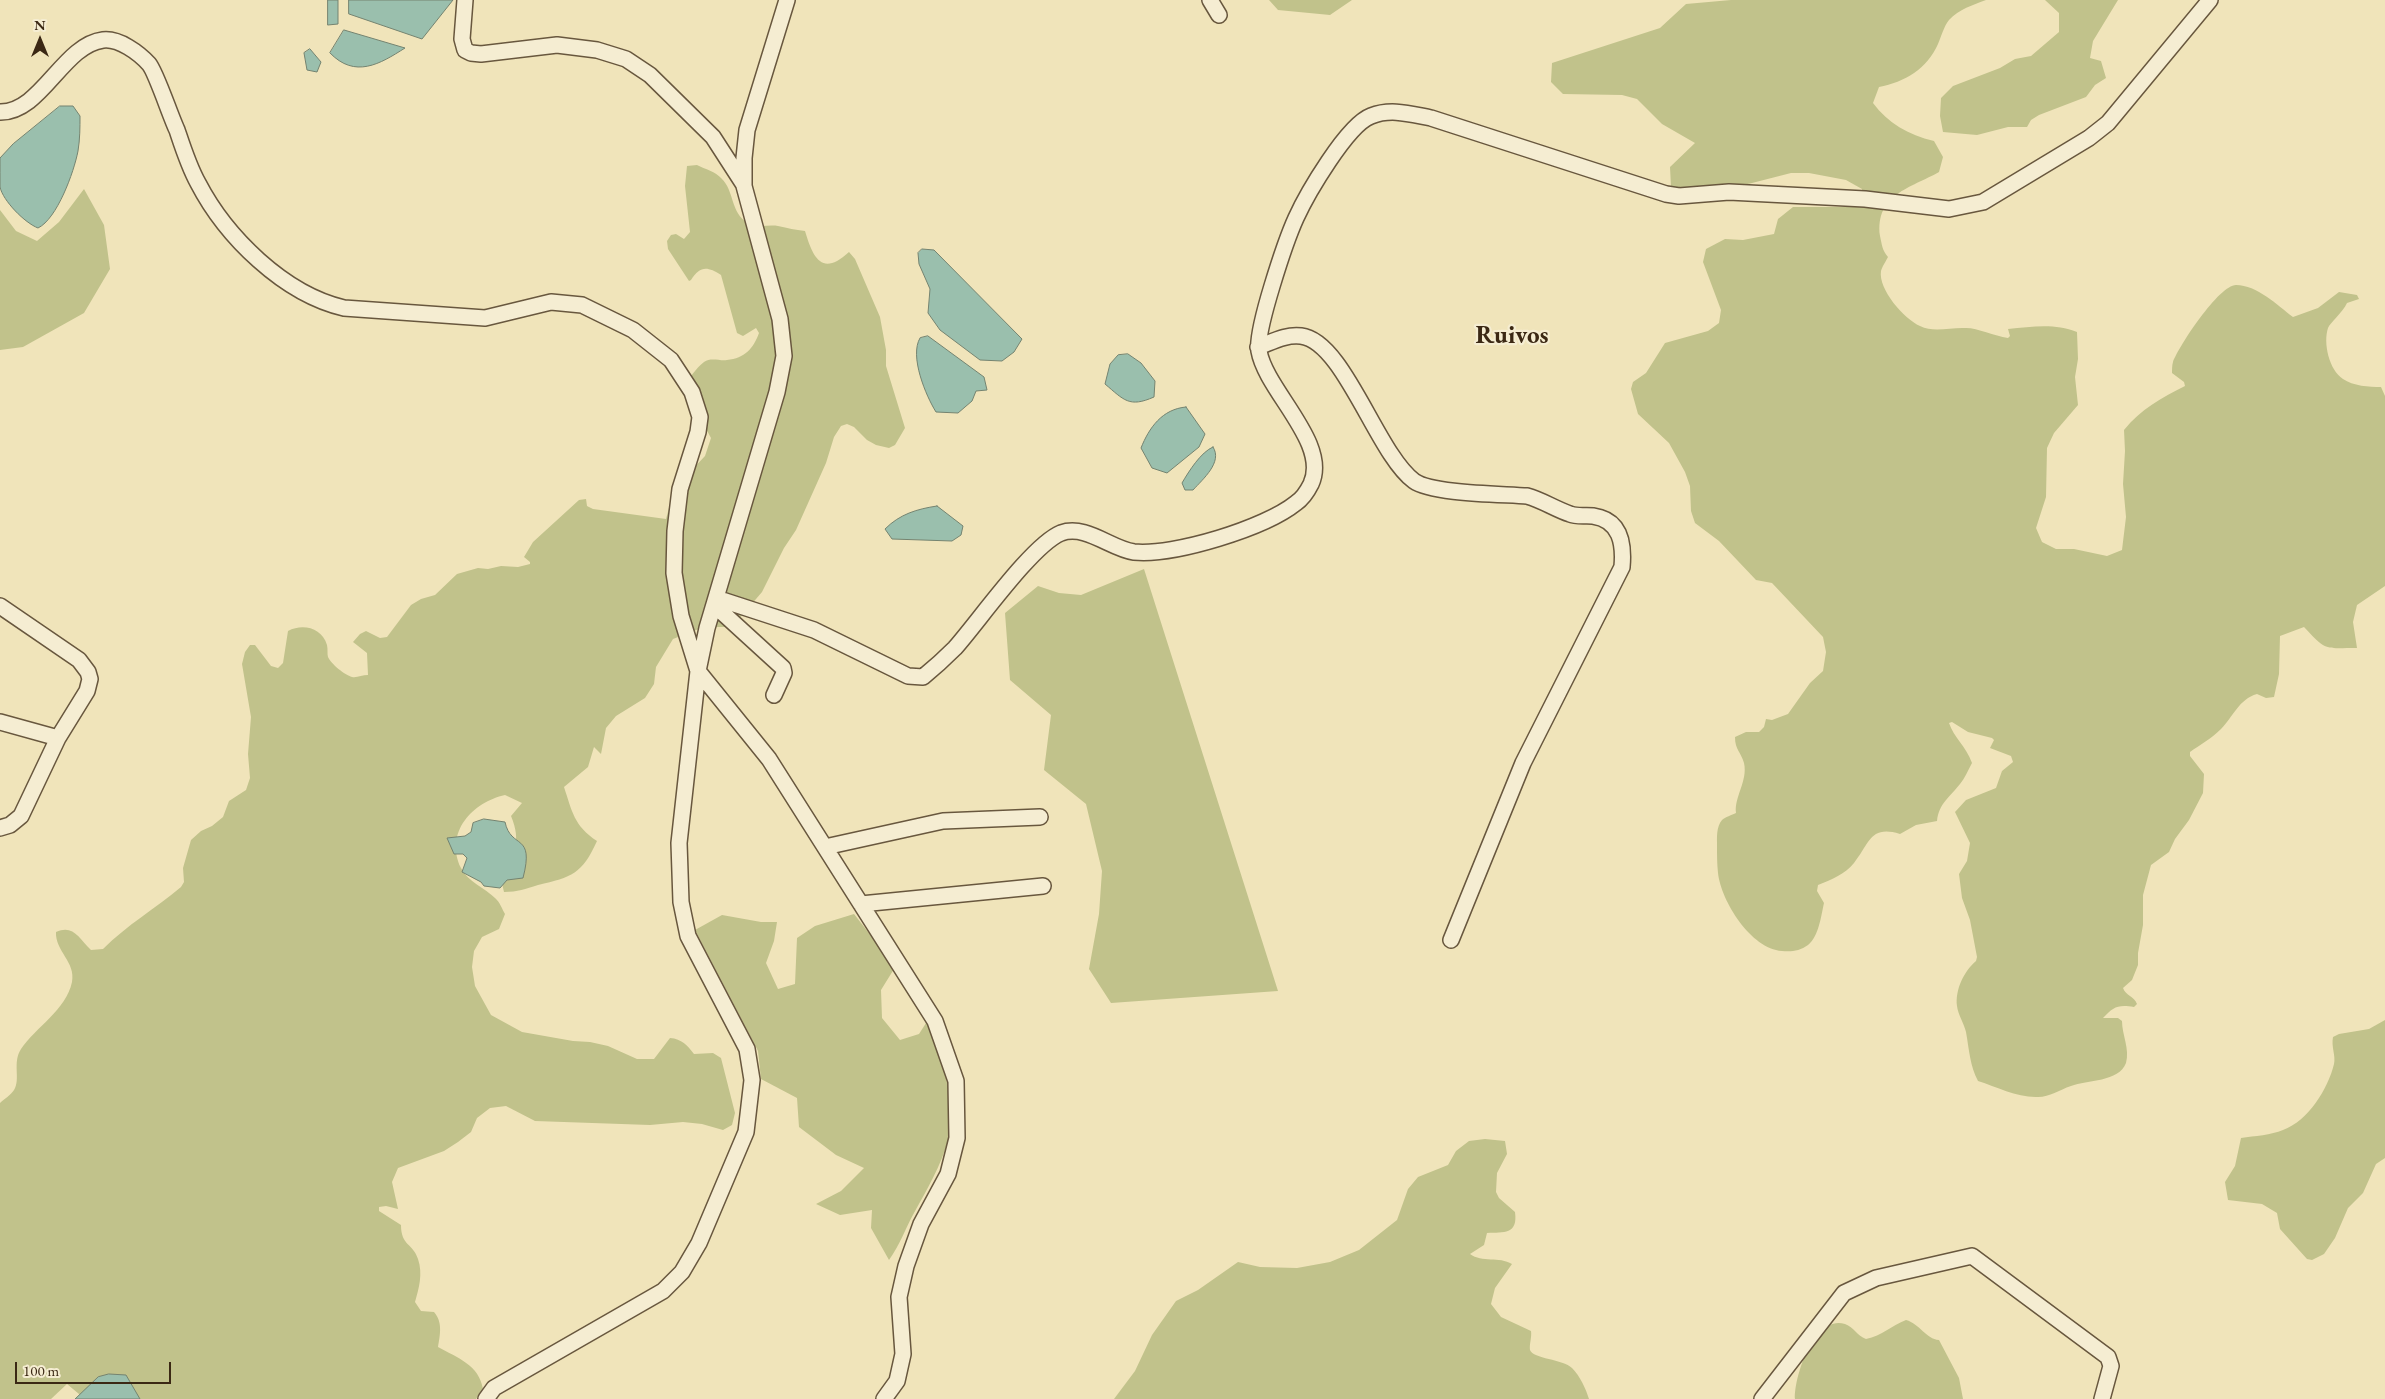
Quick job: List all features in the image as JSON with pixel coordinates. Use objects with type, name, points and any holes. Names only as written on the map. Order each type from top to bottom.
[{"type":"street","points":[[465,0],[462,39],[465,50],[471,53],[482,54],[557,45],[597,50],[626,60],[650,74],[713,137],[744,186]]},
{"type":"street","points":[[486,1399],[494,1388],[663,1291],[682,1272],[699,1242],[746,1132],[752,1080],[747,1049],[688,936],[681,902],[679,843],[698,671],[715,601],[777,392],[784,356],[780,320],[744,186],[744,158],[747,130],[786,0]]},
{"type":"street","points":[[1210,0],[1219,15]]},
{"type":"street","points":[[715,601],[814,630],[908,676],[923,677],[954,649],[1043,545],[1062,533],[1080,532],[1132,552],[1155,552],[1202,542],[1266,521],[1298,502],[1312,483],[1313,460],[1305,432],[1271,381],[1262,363],[1258,347],[1260,327],[1295,219],[1338,145],[1368,116],[1392,110],[1431,118],[1666,194],[1678,196],[1729,192],[1865,199],[1949,209],[1983,202],[2090,138],[2108,123],[2210,0]]},
{"type":"street","points":[[0,112],[8,112],[23,105],[84,47],[104,40],[126,45],[150,65],[198,183],[227,227],[274,275],[323,303],[344,308],[485,318],[551,302],[582,305],[633,330],[671,360],[692,392],[700,417],[698,432],[680,489],[675,531],[674,572],[681,616],[698,671],[769,759],[861,904],[934,1021],[956,1082],[957,1138],[948,1174],[922,1224],[906,1266],[899,1297],[903,1354],[897,1382],[884,1399]]},
{"type":"street","points":[[1258,347],[1284,336],[1303,336],[1318,344],[1335,360],[1398,464],[1415,482],[1437,489],[1526,496],[1538,499],[1571,515],[1596,516],[1612,525],[1620,534],[1624,552],[1622,567],[1523,764],[1451,940]]},
{"type":"street","points":[[715,601],[783,668],[784,673],[774,695]]},
{"type":"street","points":[[0,606],[79,660],[88,672],[90,679],[86,691],[58,738],[21,816],[10,825],[0,828]]},
{"type":"street","points":[[0,722],[58,738]]},
{"type":"street","points":[[825,847],[943,821],[1040,817]]},
{"type":"street","points":[[861,904],[1043,886]]},
{"type":"street","points":[[1762,1399],[1844,1293],[1876,1278],[1972,1256],[2108,1357],[2111,1366],[2102,1399]]},
{"type":"green space","points":[[1269,0],[1352,0],[1330,15],[1278,10]]},
{"type":"green space","points":[[1731,0],[1986,0],[1962,10],[1949,20],[1928,61],[1914,73],[1898,82],[1879,87],[1873,103],[1885,117],[1907,132],[1934,141],[1943,157],[1939,172],[1897,194],[1883,211],[1880,222],[1880,236],[1883,250],[1888,257],[1881,271],[1881,278],[1893,303],[1907,317],[1925,328],[1971,328],[2008,338],[2010,336],[2008,329],[2026,327],[2060,327],[2077,332],[2078,359],[2075,377],[2078,405],[2054,433],[2047,448],[2046,497],[2036,528],[2042,542],[2056,549],[2074,549],[2107,556],[2122,550],[2126,517],[2123,484],[2124,430],[2137,416],[2152,405],[2185,386],[2184,382],[2172,373],[2173,362],[2200,318],[2220,295],[2236,285],[2252,288],[2266,296],[2293,317],[2318,308],[2339,292],[2357,295],[2359,299],[2347,303],[2329,326],[2326,341],[2328,356],[2338,375],[2356,385],[2381,387],[2385,396],[2385,586],[2357,605],[2353,622],[2357,648],[2327,647],[2317,641],[2304,627],[2280,636],[2279,674],[2274,697],[2266,698],[2257,694],[2251,696],[2245,700],[2221,729],[2190,752],[2190,756],[2204,774],[2203,793],[2169,852],[2151,865],[2143,895],[2143,925],[2138,965],[2132,980],[2123,988],[2137,1004],[2134,1007],[2116,1007],[2103,1018],[2118,1018],[2122,1021],[2126,1047],[2126,1063],[2117,1074],[2110,1077],[2071,1086],[2047,1096],[2030,1097],[2015,1094],[1978,1081],[1973,1069],[1966,1032],[1957,1000],[1961,981],[1977,957],[1970,920],[1962,898],[1959,874],[1967,861],[1970,843],[1955,812],[1966,800],[1996,788],[2002,771],[2013,762],[2011,756],[1990,748],[1994,740],[1992,738],[1968,732],[1952,722],[1949,723],[1972,763],[1962,782],[1940,809],[1937,821],[1916,825],[1900,834],[1882,832],[1876,834],[1850,867],[1818,885],[1817,891],[1824,903],[1822,914],[1815,936],[1802,949],[1782,951],[1770,948],[1759,942],[1749,933],[1731,909],[1720,884],[1717,863],[1718,829],[1722,820],[1736,813],[1745,770],[1735,737],[1746,732],[1759,732],[1764,727],[1766,719],[1772,720],[1788,714],[1810,683],[1823,671],[1826,652],[1823,637],[1772,583],[1756,580],[1719,541],[1695,523],[1691,511],[1690,486],[1685,472],[1669,443],[1638,414],[1631,389],[1633,382],[1646,373],[1665,343],[1708,331],[1719,323],[1721,310],[1703,262],[1706,249],[1725,239],[1743,240],[1774,234],[1778,219],[1793,207],[1849,207],[1864,205],[1862,189],[1846,180],[1809,173],[1791,173],[1713,193],[1701,202],[1671,187],[1670,167],[1695,143],[1662,124],[1637,99],[1622,95],[1563,94],[1551,82],[1552,63],[1660,28],[1686,4]]},
{"type":"green space","points":[[2045,0],[2118,0],[2093,41],[2090,58],[2101,61],[2106,78],[2095,85],[2086,97],[2039,115],[2031,120],[2027,127],[2008,127],[1977,135],[1943,132],[1940,116],[1941,98],[1953,86],[2000,68],[2015,59],[2031,56],[2059,32],[2059,13]]},
{"type":"green space","points":[[697,165],[721,178],[729,189],[738,214],[748,223],[756,226],[774,226],[805,231],[815,256],[825,263],[832,263],[849,252],[855,259],[880,317],[886,350],[886,366],[905,428],[895,445],[889,448],[876,445],[867,440],[854,427],[847,424],[841,426],[834,437],[826,463],[796,530],[784,548],[762,592],[732,627],[704,627],[673,639],[656,667],[654,684],[645,698],[616,716],[606,728],[601,754],[594,747],[588,767],[564,787],[572,811],[579,824],[583,830],[597,841],[592,852],[581,867],[568,876],[559,879],[521,890],[504,892],[500,875],[513,853],[516,840],[511,816],[522,803],[505,795],[482,804],[473,812],[459,831],[456,842],[457,855],[464,873],[497,900],[505,914],[499,929],[482,937],[474,951],[472,967],[475,986],[491,1015],[522,1032],[608,1046],[637,1059],[654,1059],[670,1038],[684,1043],[694,1054],[713,1053],[721,1058],[735,1113],[732,1125],[723,1130],[702,1124],[683,1122],[650,1125],[535,1121],[506,1106],[490,1108],[477,1118],[471,1132],[458,1142],[444,1151],[398,1168],[392,1182],[398,1209],[386,1206],[379,1207],[379,1211],[401,1225],[405,1241],[416,1254],[420,1270],[420,1281],[415,1302],[421,1311],[434,1312],[437,1316],[440,1329],[438,1347],[466,1363],[477,1374],[483,1389],[476,1399],[85,1399],[67,1384],[51,1399],[0,1399],[0,1103],[11,1094],[16,1086],[17,1060],[21,1049],[57,1010],[69,992],[72,982],[71,968],[59,945],[56,932],[62,930],[71,931],[91,950],[103,949],[181,887],[184,882],[183,868],[191,840],[223,817],[229,801],[246,790],[250,778],[248,754],[251,717],[242,664],[245,652],[250,645],[255,645],[271,666],[278,668],[283,663],[288,631],[306,627],[316,631],[325,639],[328,657],[338,669],[352,677],[368,675],[367,653],[353,642],[360,634],[366,631],[380,638],[387,637],[411,605],[421,599],[435,595],[457,574],[478,568],[518,567],[530,564],[524,557],[533,542],[579,500],[586,499],[587,506],[593,509],[666,519],[674,489],[705,456],[711,438],[683,387],[704,362],[712,359],[733,359],[743,355],[754,344],[759,333],[756,328],[743,336],[737,333],[721,275],[712,270],[704,269],[689,281],[668,249],[667,241],[671,235],[676,234],[684,239],[690,232],[685,186],[687,166]]},
{"type":"green space","points":[[84,189],[104,225],[110,269],[84,313],[23,347],[0,350],[0,210],[16,231],[37,241],[59,222]]},
{"type":"green space","points":[[1144,569],[1278,991],[1111,1003],[1089,969],[1099,914],[1102,871],[1086,804],[1044,770],[1051,715],[1010,680],[1005,613],[1038,586],[1059,593],[1081,595]]},
{"type":"green space","points":[[854,914],[886,955],[894,969],[881,990],[882,1018],[900,1040],[919,1034],[928,1020],[946,1079],[951,1110],[951,1125],[942,1159],[889,1260],[871,1228],[872,1210],[840,1215],[816,1204],[841,1191],[864,1168],[836,1155],[799,1127],[797,1098],[761,1079],[758,1051],[695,930],[722,915],[761,922],[777,922],[774,941],[766,963],[778,989],[795,984],[797,938],[815,926]]},
{"type":"green space","points":[[2385,1020],[2385,1158],[2376,1164],[2363,1193],[2348,1208],[2335,1238],[2324,1254],[2312,1260],[2307,1259],[2280,1229],[2277,1213],[2262,1204],[2228,1200],[2225,1182],[2235,1166],[2241,1138],[2268,1134],[2292,1126],[2309,1112],[2316,1103],[2327,1084],[2334,1064],[2333,1037],[2339,1034],[2369,1029]]},
{"type":"green space","points":[[1485,1139],[1505,1141],[1507,1154],[1497,1173],[1496,1192],[1499,1198],[1515,1212],[1515,1219],[1514,1225],[1509,1231],[1487,1233],[1484,1245],[1470,1254],[1475,1257],[1502,1260],[1512,1264],[1495,1288],[1491,1304],[1501,1317],[1531,1331],[1530,1350],[1532,1353],[1572,1368],[1578,1375],[1589,1399],[1114,1399],[1135,1371],[1152,1335],[1176,1301],[1198,1290],[1238,1262],[1260,1267],[1297,1268],[1330,1262],[1359,1250],[1397,1220],[1408,1189],[1418,1177],[1448,1165],[1456,1151],[1469,1141]]},
{"type":"green space","points":[[1906,1320],[1930,1337],[1939,1340],[1959,1378],[1963,1399],[1795,1399],[1802,1363],[1815,1338],[1824,1328],[1834,1323],[1845,1324],[1866,1339]]},
{"type":"shaded area","points":[[328,0],[338,0],[338,24],[328,25]]},
{"type":"shaded area","points":[[349,0],[453,0],[422,39],[349,14]]},
{"type":"shaded area","points":[[344,30],[405,48],[386,59],[368,66],[358,67],[349,65],[339,61],[330,53]]},
{"type":"shaded area","points":[[310,49],[321,62],[317,72],[307,70],[304,53]]},
{"type":"shaded area","points":[[60,106],[73,106],[80,116],[78,151],[64,194],[52,215],[38,228],[15,211],[5,199],[0,187],[0,158],[13,144]]},
{"type":"shaded area","points":[[922,249],[934,250],[1022,339],[1014,352],[1002,361],[980,360],[940,330],[928,313],[930,289],[919,264],[918,253]]},
{"type":"shaded area","points":[[928,336],[984,377],[987,390],[976,391],[972,401],[958,413],[936,412],[920,376],[916,355],[917,346],[920,338]]},
{"type":"shaded area","points":[[1128,354],[1141,363],[1155,381],[1154,397],[1138,402],[1127,401],[1105,384],[1110,364],[1118,355]]},
{"type":"shaded area","points":[[1186,407],[1205,434],[1199,447],[1167,473],[1152,468],[1141,448],[1148,433],[1170,411]]},
{"type":"shaded area","points":[[1213,447],[1216,458],[1214,464],[1193,490],[1185,490],[1182,483],[1188,473],[1200,457]]},
{"type":"shaded area","points":[[937,506],[963,526],[961,535],[952,541],[892,539],[885,529],[909,513]]},
{"type":"shaded area","points":[[484,819],[505,822],[508,831],[521,843],[526,854],[523,878],[507,880],[500,888],[484,886],[481,882],[462,872],[467,858],[463,854],[454,854],[447,838],[465,836],[471,832],[473,823]]},
{"type":"shaded area","points":[[109,1374],[126,1375],[140,1399],[75,1399],[98,1377]]},
{"type":"district","name":"Ruivos","points":[[1512,336]]}]
